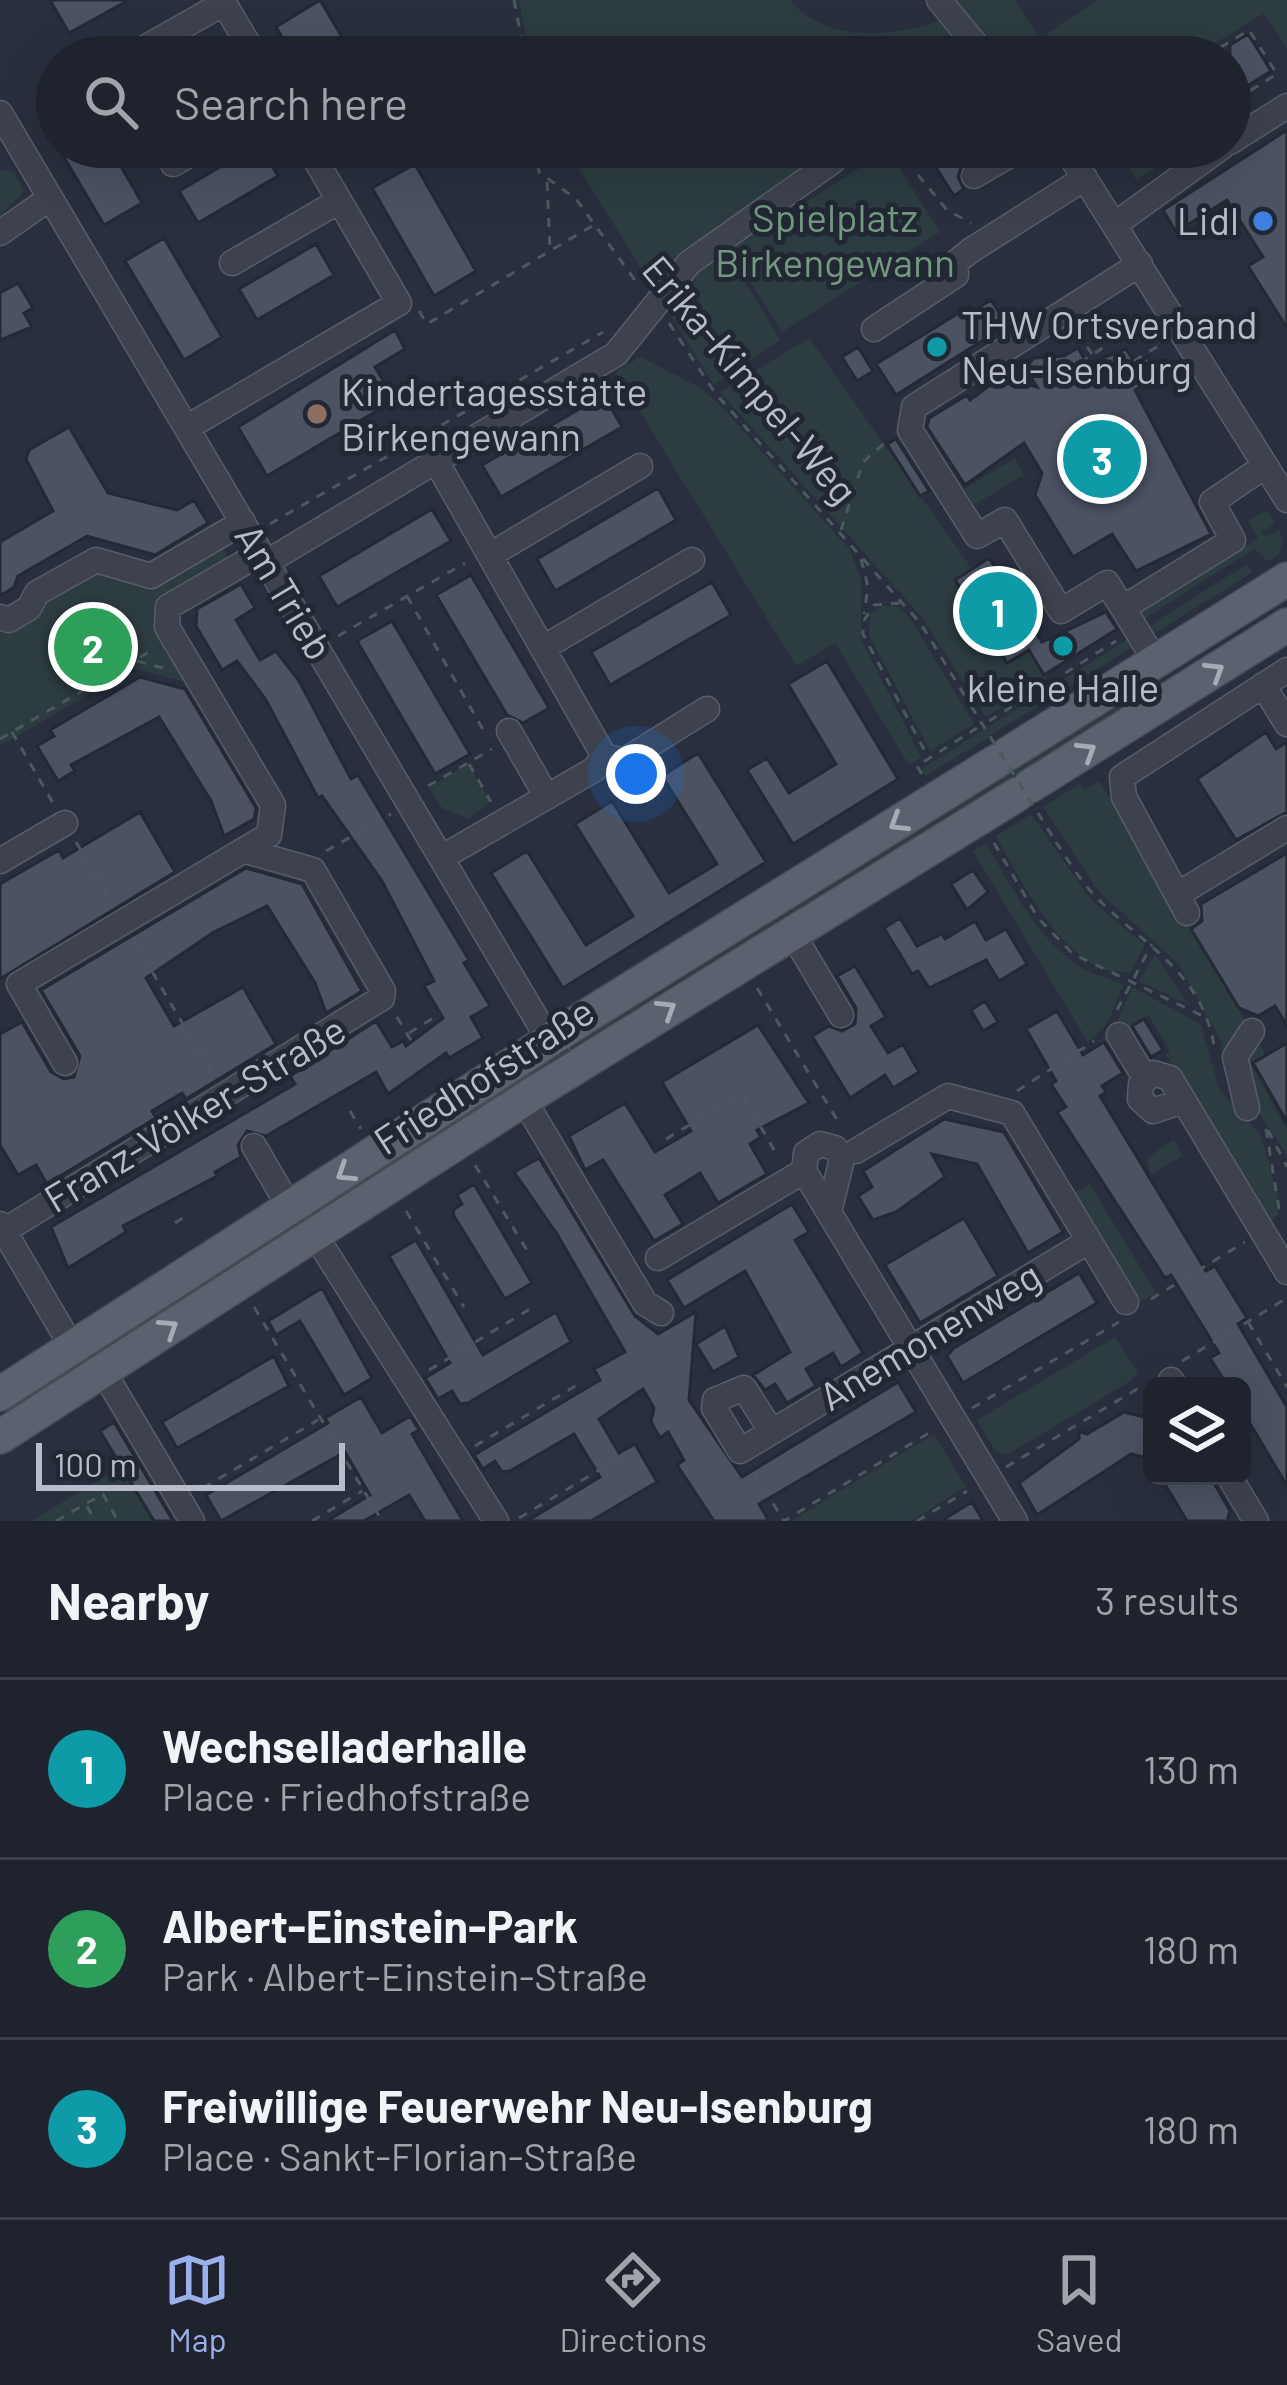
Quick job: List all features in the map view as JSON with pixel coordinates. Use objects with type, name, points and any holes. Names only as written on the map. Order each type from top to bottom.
[{"type":"main road","name":"Friedhofstraße","points":[[0,1394],[549,1041],[1287,579]]},
{"type":"main road","name":"Friedhofstraße","points":[[0,1437],[568,1072],[1287,625]]},
{"type":"main road","points":[[72,1347],[97,1375]]},
{"type":"street","points":[[939,0],[965,35]]},
{"type":"street","points":[[164,36],[223,1],[244,36]]},
{"type":"street","points":[[1251,129],[1287,106]]},
{"type":"street","name":"Am Trieb","points":[[0,113],[264,558],[414,797],[441,858],[568,1072]]},
{"type":"street","points":[[188,427],[399,303],[320,168]]},
{"type":"street","points":[[65,1063],[19,984],[269,835],[273,805],[167,627],[168,607],[436,461],[616,354],[642,297],[823,168]]},
{"type":"street","points":[[974,176],[988,168]]},
{"type":"street","points":[[1080,168],[1287,500]]},
{"type":"street","points":[[1114,225],[1193,168]]},
{"type":"street","points":[[874,329],[956,275],[955,263],[970,251],[1085,178]]},
{"type":"street","points":[[0,232],[50,198]]},
{"type":"street","points":[[232,262],[339,201]]},
{"type":"street","points":[[1140,264],[909,413],[910,430],[977,536],[1005,520],[1061,611],[1108,583],[1156,662]]},
{"type":"street","points":[[436,461],[604,756],[624,761],[707,709]]},
{"type":"street","points":[[489,552],[640,466]]},
{"type":"street","points":[[1123,608],[1233,540],[1212,502],[1265,466]]},
{"type":"street","points":[[0,617],[9,620],[29,608],[38,592],[96,560],[151,576],[243,522]]},
{"type":"street","points":[[543,648],[692,560]]},
{"type":"street","points":[[1287,670],[1122,777],[1124,797],[1191,898],[1287,828]]},
{"type":"street","points":[[1263,685],[1287,724]]},
{"type":"street","points":[[501,740],[547,796]]},
{"type":"street","points":[[441,858],[595,769],[604,756]]},
{"type":"street","points":[[0,861],[65,823]]},
{"type":"street","points":[[246,851],[304,864]]},
{"type":"street","name":"Franz-Völker-Straße","points":[[5,1243],[384,995],[313,870],[304,864]]},
{"type":"street","points":[[792,932],[841,1015]]},
{"type":"street","points":[[1247,1108],[1235,1057],[1252,1031]]},
{"type":"street","points":[[1110,1032],[1145,1078],[1167,1075],[1287,1272]]},
{"type":"street","points":[[856,1151],[948,1096],[1012,1113],[1134,1306]]},
{"type":"street","points":[[524,1100],[645,1303],[662,1313]]},
{"type":"street","points":[[658,1258],[798,1175],[814,1145],[838,1151],[843,1166],[829,1212]]},
{"type":"street","points":[[254,1146],[290,1208]]},
{"type":"street","points":[[798,1175],[829,1212],[1015,1521]]},
{"type":"street","points":[[315,1234],[496,1521]]},
{"type":"street","name":"Anemonenweg","points":[[740,1451],[1089,1241]]},
{"type":"street","points":[[5,1243],[72,1347]]},
{"type":"street","points":[[97,1375],[186,1511]]},
{"type":"street","points":[[740,1451],[714,1408],[715,1400],[736,1387],[744,1388],[772,1432]]},
{"type":"street","points":[[1234,1485],[1256,1521]]},
{"type":"path","points":[[514,0],[521,36]]},
{"type":"path","points":[[1238,36],[1250,29],[1277,74],[1251,90]]},
{"type":"path","name":"Erika-Kimpel-Weg","points":[[542,168],[547,180],[575,199],[715,393],[907,607],[1097,899],[1153,943],[1205,1017]]},
{"type":"path","points":[[912,168],[947,210],[978,226]]},
{"type":"path","points":[[547,180],[550,252]]},
{"type":"path","points":[[399,303],[414,302],[427,324],[593,226]]},
{"type":"path","points":[[1064,311],[1093,355]]},
{"type":"path","points":[[1080,363],[1150,317]]},
{"type":"path","points":[[243,522],[263,511],[271,526],[607,329]]},
{"type":"path","points":[[1114,330],[1119,338]]},
{"type":"path","points":[[1134,361],[1165,341]]},
{"type":"path","points":[[840,532],[863,462],[909,413]]},
{"type":"path","points":[[330,640],[489,552]]},
{"type":"path","points":[[859,553],[868,580],[863,634],[929,758]]},
{"type":"path","points":[[407,596],[501,740],[502,763]]},
{"type":"path","points":[[863,622],[880,602],[907,607]]},
{"type":"path","points":[[0,739],[174,638]]},
{"type":"path","points":[[926,781],[917,766],[977,728]]},
{"type":"path","points":[[304,864],[501,740]]},
{"type":"path","points":[[468,762],[503,822]]},
{"type":"path","points":[[990,836],[1052,934],[1084,962],[1205,1017],[1215,1055]]},
{"type":"path","points":[[990,1107],[1110,1032],[1130,981],[1153,943]]},
{"type":"path","points":[[756,986],[856,1151]]},
{"type":"path","points":[[412,1042],[407,1034],[440,1013]]},
{"type":"path","points":[[666,1139],[742,1094],[798,1175]]},
{"type":"path","points":[[350,1111],[365,1136]]},
{"type":"path","points":[[740,1451],[784,1521],[1263,1232],[1277,1220],[1282,1205],[1267,1129],[1287,1167]]},
{"type":"path","name":"Friedhofstraße","points":[[471,1158],[531,1257]]},
{"type":"path","name":"Friedhofstraße","points":[[401,1202],[464,1307]]},
{"type":"path","points":[[175,1223],[184,1217]]},
{"type":"path","points":[[1176,1376],[1287,1298]]},
{"type":"path","points":[[250,1300],[382,1521]]},
{"type":"path","points":[[409,1382],[530,1309]]},
{"type":"path","points":[[1247,1322],[1287,1387]]},
{"type":"path","points":[[457,1457],[577,1385]]},
{"type":"path","points":[[917,1521],[1143,1386]]},
{"type":"path","points":[[186,1511],[321,1418]]},
{"type":"path","points":[[514,1521],[621,1457]]},
{"type":"path","points":[[312,1521],[364,1490]]},
{"type":"path","points":[[56,1521],[103,1494],[118,1521]]},
{"type":"path","points":[[86,1504],[95,1521]]},
{"type":"path","points":[[69,1514],[73,1521]]},
{"type":"green space","points":[[519,0],[790,0],[822,24],[862,33],[904,30],[944,19],[951,0],[1015,0],[1038,35],[1038,36],[526,36]]},
{"type":"green space","points":[[1098,0],[1287,0],[1287,48],[1264,13],[1227,36],[1047,33]]},
{"type":"green space","points":[[578,168],[845,168],[724,246],[780,340],[714,385]]},
{"type":"green space","name":"Spielplatz Birkengewann","points":[[860,168],[899,168],[940,232],[782,332],[730,250]]},
{"type":"green space","points":[[1129,168],[1155,168],[1136,180]]},
{"type":"green space","points":[[0,170],[14,172],[24,191],[0,216]]},
{"type":"green space","points":[[809,338],[972,569],[1007,663],[1029,650],[1047,679],[986,717],[921,616],[720,392]]},
{"type":"green space","points":[[641,357],[699,387],[720,405],[850,550],[861,579],[861,639],[921,757],[909,765],[835,643],[796,666],[615,371]]},
{"type":"green space","points":[[1015,458],[1024,475],[974,505],[964,489]]},
{"type":"green space","points":[[1267,510],[1275,523],[1261,532],[1265,537],[1279,529],[1283,541],[1278,556],[1267,561],[1254,549],[1144,619],[1140,613],[1258,538],[1248,521]]},
{"type":"green space","points":[[215,534],[241,579],[233,577],[177,611],[174,626],[195,685],[133,668],[0,746],[0,614],[94,556],[154,570]]},
{"type":"green space","points":[[1247,564],[1253,572],[926,776],[921,769]]},
{"type":"green space","points":[[1267,604],[1271,610],[1163,678],[1133,709],[586,1048],[578,1035]]},
{"type":"green space","points":[[882,606],[896,606],[909,617],[974,724],[930,751],[869,635],[870,615]]},
{"type":"green space","points":[[468,764],[490,801],[469,819],[442,808],[429,788]]},
{"type":"green space","points":[[1099,781],[1247,1023],[1230,1084],[1220,1039],[1178,963],[1099,892],[1043,807],[1080,784],[1084,790]]},
{"type":"green space","points":[[1031,814],[1091,900],[1145,945],[1130,972],[1108,971],[1087,961],[1033,900],[996,836]]},
{"type":"green space","points":[[986,843],[1050,941],[1084,969],[1123,985],[1108,1022],[1088,1042],[973,851]]},
{"type":"green space","points":[[1155,954],[1189,1005],[1139,981]]},
{"type":"green space","points":[[1132,987],[1201,1024],[1219,1089],[1261,1135],[1279,1201],[1278,1214],[1269,1224],[1166,1054],[1170,1051],[1149,1016],[1093,1049],[1117,1022]]},
{"type":"green space","points":[[1256,1038],[1266,1056],[1252,1065],[1287,1130],[1287,1155],[1256,1108],[1241,1067]]},
{"type":"green space","points":[[515,1075],[518,1080],[457,1119],[441,1136],[113,1344],[112,1338]]},
{"type":"green space","points":[[1174,1139],[1183,1155],[1151,1175],[1147,1158]]},
{"type":"green space","points":[[1090,1184],[1156,1293],[1141,1302],[1132,1299],[1069,1196]]},
{"type":"green space","points":[[1115,1337],[1138,1373],[1129,1382],[1007,1455],[996,1452],[977,1420]]},
{"type":"green space","points":[[934,1434],[966,1487],[910,1521],[791,1521]]},
{"type":"green space","points":[[121,1466],[154,1521],[32,1521]]},
{"type":"building","points":[[50,0],[129,0],[69,33]]},
{"type":"building","points":[[320,0],[341,36],[281,36],[276,27]]},
{"type":"building","points":[[1251,39],[1271,71],[1251,84]]},
{"type":"building","name":"Lidl","points":[[1287,130],[1287,328],[1248,266],[1263,257],[1227,200],[1176,232],[1163,210],[1228,168],[1251,168],[1251,153]]},
{"type":"building","points":[[70,168],[122,168],[142,203],[104,225]]},
{"type":"building","points":[[218,168],[273,168],[278,176],[198,223],[179,191]]},
{"type":"building","points":[[408,168],[417,168],[476,271],[434,296],[372,188]]},
{"type":"building","points":[[936,168],[961,168],[958,177],[964,189],[954,196]]},
{"type":"building","points":[[164,238],[222,337],[184,360],[125,261]]},
{"type":"building","points":[[316,244],[334,275],[257,320],[239,289]]},
{"type":"building","points":[[18,283],[33,308],[24,313],[32,327],[0,340],[0,293]]},
{"type":"building","name":"THW Ortsverband Neu-Isenburg","points":[[991,300],[1007,325],[896,395],[876,364],[970,306],[973,311]]},
{"type":"building","name":"Kindertagesstätte Birkengewann","points":[[395,330],[405,349],[375,367],[395,400],[267,476],[238,427]]},
{"type":"building","points":[[858,347],[873,371],[857,381],[842,357]]},
{"type":"building","points":[[1078,348],[1087,364],[1126,349],[1136,364],[1148,357],[1159,375],[1135,390],[1211,534],[1136,571],[1112,534],[1073,557],[1035,495],[1042,473],[1024,443],[965,485],[927,427],[929,418],[967,395],[970,400],[1001,377],[1037,387],[1025,368],[1034,358],[1064,356]]},
{"type":"building","points":[[604,395],[622,427],[501,497],[482,465]]},
{"type":"building","points":[[69,427],[108,493],[177,510],[194,500],[208,523],[155,555],[87,536],[18,576],[14,587],[0,596],[0,542],[53,511],[26,459],[29,450]]},
{"type":"building","points":[[896,439],[929,491],[920,496],[887,444]]},
{"type":"building","points":[[658,488],[676,520],[555,591],[537,559]]},
{"type":"building","points":[[432,509],[451,541],[337,607],[319,576]]},
{"type":"building","points":[[989,558],[1042,642],[1106,612],[1117,629],[1044,675],[1029,650],[1007,663],[955,580]]},
{"type":"building","points":[[471,575],[549,708],[523,723],[507,715],[436,595]]},
{"type":"building","points":[[712,582],[731,615],[610,685],[591,652]]},
{"type":"building","points":[[241,584],[255,608],[236,620],[260,660],[276,651],[299,681],[351,779],[358,775],[469,960],[464,963],[490,1006],[471,1017],[483,1038],[449,1058],[446,1053],[388,1094],[376,1072],[266,1136],[247,1131],[238,1145],[241,1157],[215,1172],[217,1176],[123,1226],[126,1232],[68,1268],[51,1227],[295,1084],[290,1076],[376,1021],[392,1047],[403,1041],[406,1046],[443,1018],[424,986],[434,981],[382,881],[322,796],[318,798],[266,700],[237,661],[222,670],[196,626],[197,609]]},
{"type":"building","points":[[392,621],[470,754],[435,774],[357,641]]},
{"type":"building","points":[[827,661],[898,779],[793,844],[747,770],[767,758],[789,793],[836,764],[788,684]]},
{"type":"building","points":[[140,677],[185,689],[256,808],[254,819],[224,836],[211,801],[159,717],[71,765],[75,771],[58,781],[37,746],[54,736],[50,730]]},
{"type":"building","points":[[1266,732],[1276,749],[1287,742],[1287,812],[1236,840],[1197,779]]},
{"type":"building","points":[[698,753],[766,862],[563,988],[491,873],[527,851],[586,945],[633,916],[575,824],[612,801],[669,893],[717,864],[662,776]]},
{"type":"building","points":[[140,812],[175,872],[0,979],[0,884],[59,850],[63,858]]},
{"type":"building","points":[[1287,853],[1287,1026],[1275,1006],[1258,1016],[1239,1008],[1191,929],[1202,921],[1201,904]]},
{"type":"building","points":[[246,868],[302,884],[362,991],[326,1013],[315,983],[267,906],[214,932],[146,978],[174,1026],[243,987],[276,1044],[186,1099],[182,1093],[152,1111],[156,1118],[47,1184],[36,1165],[18,1175],[0,1145],[0,1034],[22,1022],[51,1072],[64,1079],[74,1077],[80,1056],[41,990]]},
{"type":"building","points":[[973,870],[988,892],[967,910],[951,884]]},
{"type":"building","points":[[900,918],[917,946],[942,934],[945,939],[975,921],[986,940],[1006,929],[1027,964],[999,981],[986,960],[929,988],[918,971],[912,974],[884,928]]},
{"type":"building","points":[[855,966],[886,1017],[871,1026],[888,1053],[903,1044],[919,1072],[893,1088],[885,1075],[850,1098],[812,1036],[829,1026],[842,1031],[855,1024],[856,1008],[837,976]]},
{"type":"building","points":[[985,1001],[998,1022],[983,1031],[971,1010]]},
{"type":"building","points":[[1057,1011],[1083,1055],[1104,1042],[1123,1073],[1102,1086],[1106,1092],[1100,1096],[1206,1271],[1215,1266],[1247,1318],[1238,1324],[1287,1407],[1287,1486],[1251,1425],[1251,1377],[1222,1377],[1210,1358],[1219,1353],[1171,1275],[1165,1278],[1057,1112],[1066,1107],[1026,1029]]},
{"type":"building","points":[[1144,1019],[1163,1050],[1151,1057],[1132,1026]]},
{"type":"building","points":[[758,1025],[809,1103],[757,1130],[761,1137],[750,1144],[767,1174],[718,1203],[700,1173],[665,1195],[683,1224],[654,1241],[603,1160],[585,1170],[569,1136],[625,1103],[655,1152],[691,1131],[662,1082]]},
{"type":"building","points":[[1287,1043],[1287,1122],[1253,1063]]},
{"type":"building","points":[[944,1119],[1004,1132],[1063,1232],[1028,1253],[977,1164],[932,1154],[945,1177],[896,1212],[873,1220],[858,1196],[872,1187],[863,1171]]},
{"type":"building","points":[[539,1158],[635,1316],[658,1334],[696,1312],[689,1400],[742,1477],[898,1382],[916,1412],[759,1504],[769,1521],[714,1521],[677,1465],[684,1460],[668,1432],[660,1438],[651,1422],[654,1408],[643,1389],[599,1419],[619,1453],[635,1444],[657,1482],[591,1521],[527,1521],[600,1477],[574,1434],[510,1471],[502,1472],[495,1461],[483,1469],[474,1455],[600,1380],[594,1369],[625,1352],[557,1234],[514,1172]]},
{"type":"building","points":[[474,1184],[532,1283],[505,1299],[454,1216],[453,1210],[462,1204],[457,1195]]},
{"type":"building","points":[[792,1204],[809,1232],[795,1240],[863,1353],[841,1367],[833,1353],[806,1369],[816,1386],[787,1403],[775,1384],[765,1390],[753,1375],[790,1352],[745,1271],[684,1308],[667,1280]]},
{"type":"building","points":[[964,1218],[998,1276],[920,1323],[885,1265]]},
{"type":"building","points":[[416,1240],[483,1355],[556,1312],[571,1342],[468,1403],[460,1404],[452,1391],[438,1399],[425,1378],[450,1363],[389,1256]]},
{"type":"building","points":[[1079,1273],[1097,1303],[963,1383],[947,1356],[954,1348]]},
{"type":"building","points":[[322,1288],[372,1378],[344,1395],[300,1321],[276,1335],[268,1321]]},
{"type":"building","points":[[725,1326],[739,1357],[713,1372],[696,1344]]},
{"type":"building","points":[[274,1356],[289,1386],[177,1448],[162,1422]]},
{"type":"building","points":[[361,1397],[382,1433],[410,1416],[419,1430],[412,1434],[463,1521],[425,1521],[409,1495],[364,1521],[327,1521],[370,1495],[345,1452],[221,1521],[206,1495],[328,1423],[325,1418]]},
{"type":"building","points":[[1124,1412],[1143,1417],[1143,1457],[1131,1454],[1037,1515],[1019,1483],[1079,1439],[1079,1431],[1087,1434]]},
{"type":"building","points":[[114,1422],[173,1521],[154,1521],[100,1431]]},
{"type":"building","points":[[1165,1485],[1215,1485],[1230,1511],[1227,1521],[1187,1521]]},
{"type":"building","points":[[972,1502],[983,1521],[941,1521]]},
{"type":"place","name":"Lidl","points":[[1263,221]]},
{"type":"place","name":"THW Ortsverband Neu-Isenburg","points":[[937,347]]},
{"type":"place","name":"Kindertagesstätte Birkengewann","points":[[317,414]]},
{"type":"place","name":"Freiwillige Feuerwehr Neu-Isenburg","points":[[1102,459]]},
{"type":"place","name":"Wechselladerhalle","points":[[998,611]]},
{"type":"place","name":"kleine Halle","points":[[1063,646]]},
{"type":"place","name":"Albert-Einstein-Park","points":[[93,647]]}]
